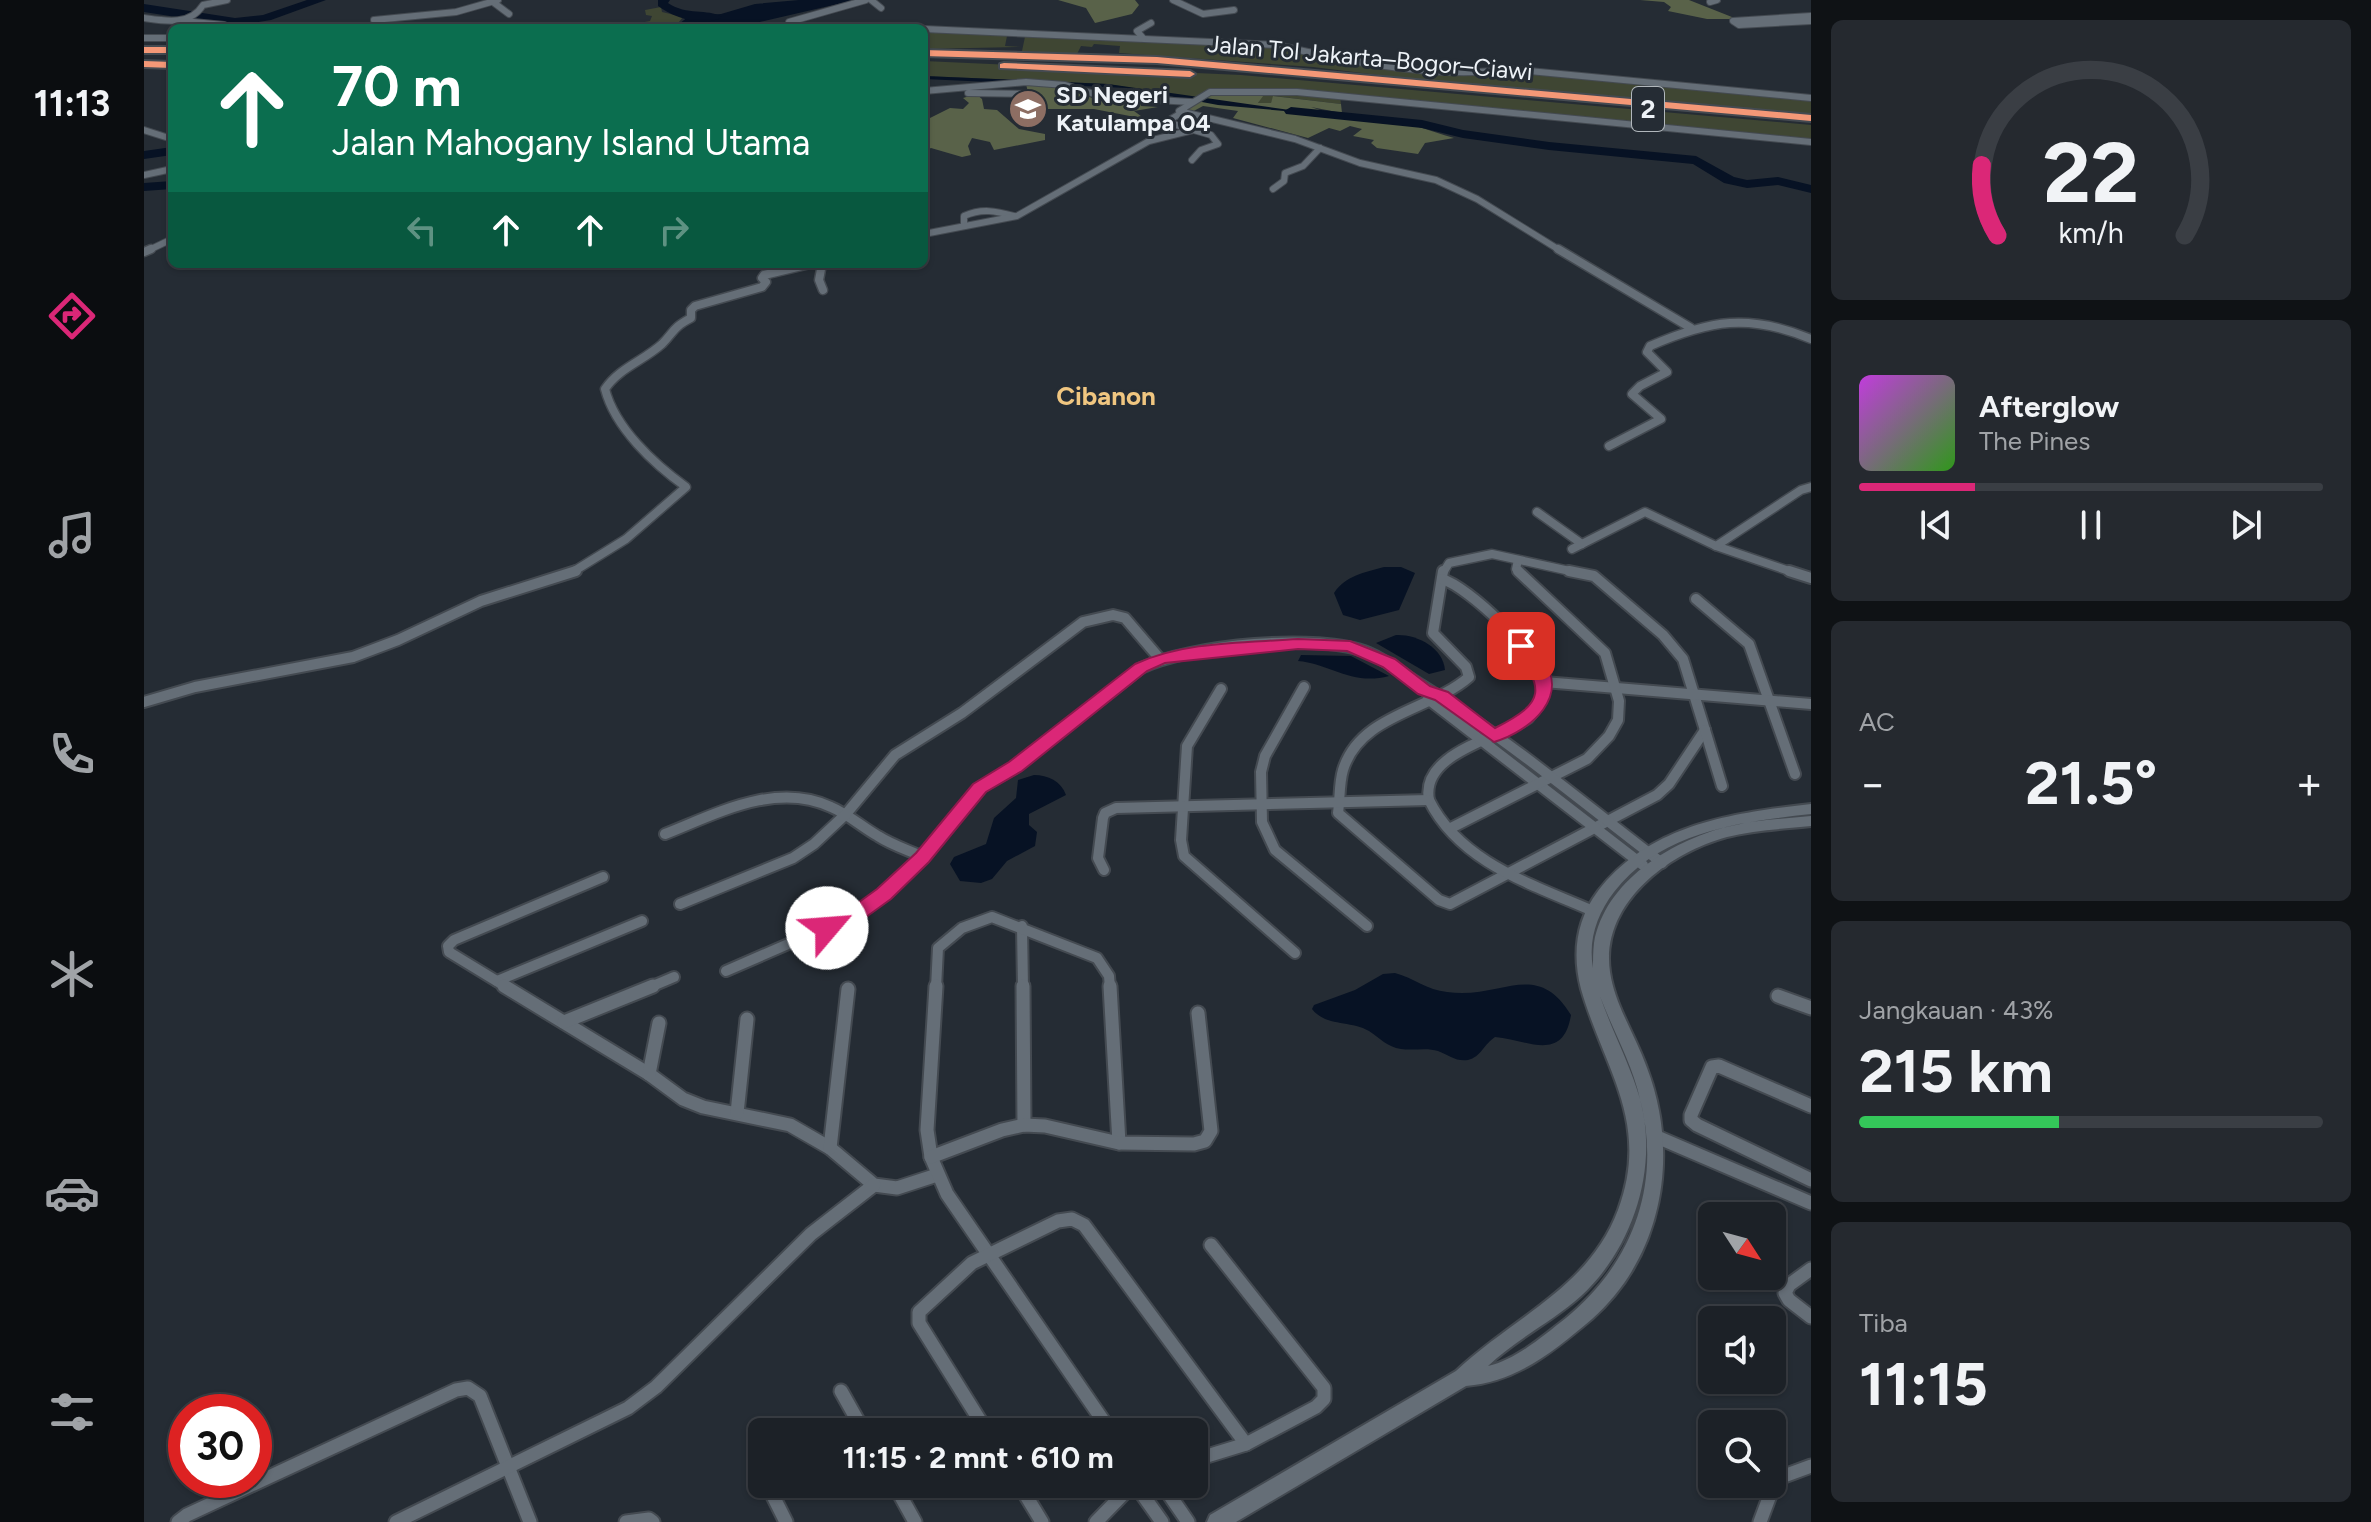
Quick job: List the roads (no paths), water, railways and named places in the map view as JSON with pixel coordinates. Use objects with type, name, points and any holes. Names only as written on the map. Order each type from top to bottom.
[{"type":"highway","points":[[144,50],[168,53]]},
{"type":"highway","points":[[928,56],[1022,51]]},
{"type":"highway","points":[[144,56],[168,53]]},
{"type":"highway","name":"Jalan Tol Jakarta–Bogor–Ciawi","points":[[928,56],[1157,60],[1811,118]]},
{"type":"highway","name":"Jalan Tol Jakarta–Bogor–Ciawi","points":[[928,56],[1255,76],[1811,125]]},
{"type":"highway","points":[[144,64],[168,65]]},
{"type":"highway","points":[[1443,82],[1492,89]]},
{"type":"street","points":[[182,20],[194,16],[202,5],[227,0]]},
{"type":"street","points":[[789,24],[800,17],[869,0],[881,8]]},
{"type":"street","points":[[1173,0],[1204,14],[1234,10]]},
{"type":"street","points":[[1181,4],[1192,0]]},
{"type":"street","points":[[1710,2],[1717,0]]},
{"type":"street","points":[[374,20],[442,14],[495,1],[509,14]]},
{"type":"street","points":[[144,18],[216,24]]},
{"type":"street","points":[[1811,18],[1739,25],[1733,21],[1811,18]]},
{"type":"street","points":[[913,21],[917,24]]},
{"type":"street","points":[[1143,38],[1137,31],[1151,23]]},
{"type":"street","points":[[928,29],[1267,44],[1340,60],[1478,74],[1508,69],[1811,98]]},
{"type":"street","points":[[144,38],[168,38]]},
{"type":"street","points":[[946,91],[1026,82],[1065,85],[1104,97],[1196,101]]},
{"type":"street","points":[[928,91],[1033,94],[1038,108]]},
{"type":"street","points":[[1691,328],[1477,199],[1429,177],[1360,163],[1252,127],[1179,111],[1210,92],[1297,92],[1811,142]]},
{"type":"street","points":[[1183,112],[1166,122],[1214,136],[1218,145],[1201,150],[1192,160]]},
{"type":"street","points":[[144,130],[168,138]]},
{"type":"street","points":[[928,233],[1017,216],[1149,141],[1193,130]]},
{"type":"street","points":[[1273,189],[1284,181],[1285,173],[1303,166],[1320,148]]},
{"type":"street","points":[[144,175],[168,170]]},
{"type":"street","points":[[964,226],[964,216],[978,211],[993,209],[1017,216]]},
{"type":"street","points":[[144,249],[168,238]]},
{"type":"street","points":[[144,702],[172,693],[293,671],[383,648],[420,633],[468,606],[492,596],[560,578],[608,552],[686,487],[661,469],[610,409],[605,389],[607,384],[666,341],[673,328],[691,318],[691,308],[762,287],[766,282],[762,278],[764,275],[793,268]]},
{"type":"street","points":[[821,268],[819,280],[823,290]]},
{"type":"street","points":[[1609,446],[1661,419],[1632,394],[1640,386],[1667,372],[1647,352],[1648,349],[1691,328],[1714,321],[1782,328],[1811,339]]},
{"type":"street","points":[[1716,546],[1801,490],[1811,487]]},
{"type":"street","points":[[1537,512],[1582,544]]},
{"type":"street","points":[[1572,549],[1645,512],[1716,546],[1811,578]]},
{"type":"street","points":[[1705,730],[1669,784],[1657,795],[1450,904],[1439,900],[1338,813],[1343,768],[1367,731],[1442,696],[1462,685],[1469,677],[1466,667],[1433,633],[1444,567],[1449,563],[1492,554],[1594,576],[1675,648],[1683,659],[1705,730],[1722,786]]},
{"type":"street","points":[[1451,828],[1587,759],[1601,746],[1619,720],[1622,707],[1611,664],[1605,653],[1516,569],[1518,560]]},
{"type":"street","points":[[1442,579],[1458,582],[1500,624],[1538,666],[1544,682],[1543,696],[1536,709],[1522,721],[1439,765],[1429,781],[1429,800],[1451,828],[1506,874],[1593,911]]},
{"type":"street","points":[[1696,599],[1749,644],[1795,774]]},
{"type":"street","points":[[680,904],[793,858],[831,830],[895,755],[962,713],[1083,622],[1113,615],[1125,618],[1160,659]]},
{"type":"street","points":[[726,971],[855,915],[884,894],[923,857],[980,788],[1016,767],[1141,668],[1160,659],[1183,654],[1324,643],[1370,653],[1389,663],[1424,690],[1442,696],[1605,820],[1649,862]]},
{"type":"street","points":[[1544,682],[1811,704]]},
{"type":"street","points":[[1304,687],[1265,756],[1262,822],[1275,850],[1367,926]]},
{"type":"street","points":[[1221,689],[1187,746],[1181,840],[1184,856],[1295,953]]},
{"type":"street","points":[[1424,690],[1430,702],[1592,827],[1649,862]]},
{"type":"street","points":[[665,834],[754,800],[776,795],[824,803],[882,839],[923,857]]},
{"type":"street","points":[[1104,870],[1098,858],[1105,813],[1116,808],[1429,800]]},
{"type":"street","points":[[1217,1522],[1463,1377],[1484,1355],[1565,1301],[1593,1273],[1612,1244],[1627,1211],[1636,1171],[1636,1134],[1631,1100],[1591,998],[1583,969],[1582,942],[1593,911],[1605,890],[1649,862],[1684,832],[1715,821],[1811,809]]},
{"type":"street","points":[[1463,1377],[1499,1372],[1582,1317],[1612,1287],[1632,1255],[1647,1219],[1657,1177],[1657,1137],[1651,1101],[1609,998],[1602,970],[1601,946],[1607,923],[1621,898],[1649,862],[1697,842],[1725,832],[1811,821]]},
{"type":"street","points":[[603,877],[454,940],[448,946],[449,952],[649,1074],[683,1099],[703,1107],[790,1125],[830,1148],[874,1185],[897,1188],[937,1175]]},
{"type":"street","points":[[1101,1418],[989,1255],[937,1175],[931,1157],[927,1130],[938,948],[948,935],[977,920],[992,917],[1022,926],[1097,958],[1105,966],[1109,976],[1119,1143]]},
{"type":"street","points":[[497,981],[642,921]]},
{"type":"street","points":[[1022,926],[1024,1125]]},
{"type":"street","points":[[564,1022],[674,977]]},
{"type":"street","points":[[830,1148],[848,989]]},
{"type":"street","points":[[1778,996],[1811,1008]]},
{"type":"street","points":[[931,1157],[1002,1130],[1024,1125],[1045,1126],[1119,1143],[1194,1144],[1205,1141],[1211,1131],[1198,1013]]},
{"type":"street","points":[[737,1113],[747,1019]]},
{"type":"street","points":[[649,1074],[659,1023]]},
{"type":"street","points":[[1811,1106],[1719,1066],[1712,1067],[1691,1120],[1811,1180]]},
{"type":"street","points":[[1636,1134],[1657,1137],[1811,1203]]},
{"type":"street","points":[[396,1522],[628,1408],[656,1387],[811,1234],[874,1185]]},
{"type":"street","points":[[978,1418],[919,1323],[919,1312],[972,1263],[1058,1221],[1072,1219],[1084,1225],[1246,1444]]},
{"type":"street","points":[[1208,1456],[1246,1444],[1316,1407],[1324,1399],[1324,1388],[1211,1245]]},
{"type":"street","points":[[1811,1269],[1789,1285],[1785,1293],[1789,1300],[1811,1317]]},
{"type":"street","points":[[178,1522],[187,1515],[456,1390],[468,1388],[480,1396],[530,1522]]},
{"type":"street","points":[[841,1391],[856,1418]]},
{"type":"street","points":[[1760,1522],[1776,1479],[1811,1466]]},
{"type":"street","points":[[774,1498],[786,1522]]},
{"type":"street","points":[[902,1498],[915,1522]]},
{"type":"street","points":[[1027,1498],[1042,1522]]},
{"type":"street","points":[[1096,1522],[1120,1498]]},
{"type":"street","points":[[1144,1498],[1162,1522]]},
{"type":"street","points":[[1172,1498],[1188,1522]]},
{"type":"street","points":[[626,1522],[651,1520]]},
{"type":"water","points":[[855,0],[751,24],[679,24],[689,16],[721,14],[755,4]]},
{"type":"water","points":[[928,76],[1108,84],[1318,114],[1218,105],[1127,88],[928,79]]},
{"type":"water","points":[[1384,567],[1401,567],[1415,573],[1399,610],[1360,620],[1343,615],[1334,593],[1339,587],[1356,576]]},
{"type":"water","points":[[1396,635],[1412,637],[1434,649],[1445,670],[1429,674],[1376,643]]},
{"type":"water","points":[[1301,655],[1351,656],[1389,676],[1353,676],[1298,661]]},
{"type":"water","points":[[1034,775],[1053,780],[1066,795],[1029,814],[1029,825],[1037,832],[1035,846],[1007,861],[992,879],[981,883],[960,881],[950,864],[954,857],[986,844],[994,818],[1016,798],[1018,780]]},
{"type":"water","points":[[1395,973],[1447,992],[1467,993],[1516,985],[1545,988],[1558,998],[1571,1015],[1567,1030],[1552,1044],[1542,1045],[1495,1037],[1476,1056],[1464,1060],[1433,1050],[1396,1048],[1369,1031],[1331,1021],[1312,1009],[1314,1005],[1355,990],[1383,974]]},
{"type":"waterway","points":[[144,8],[235,22],[267,17],[320,0]]},
{"type":"waterway","points":[[664,0],[662,4],[680,14],[716,17]]},
{"type":"waterway","points":[[1291,111],[1422,124],[1463,134],[1549,146],[1696,160],[1729,180],[1747,184],[1778,181],[1811,189]]},
{"type":"waterway","points":[[144,155],[168,152]]},
{"type":"waterway","points":[[144,187],[168,185]]},
{"type":"place","name":"SD Negeri Katulampa 04","points":[[1028,109]]},
{"type":"district","name":"Cibanon","points":[[1106,396]]}]
